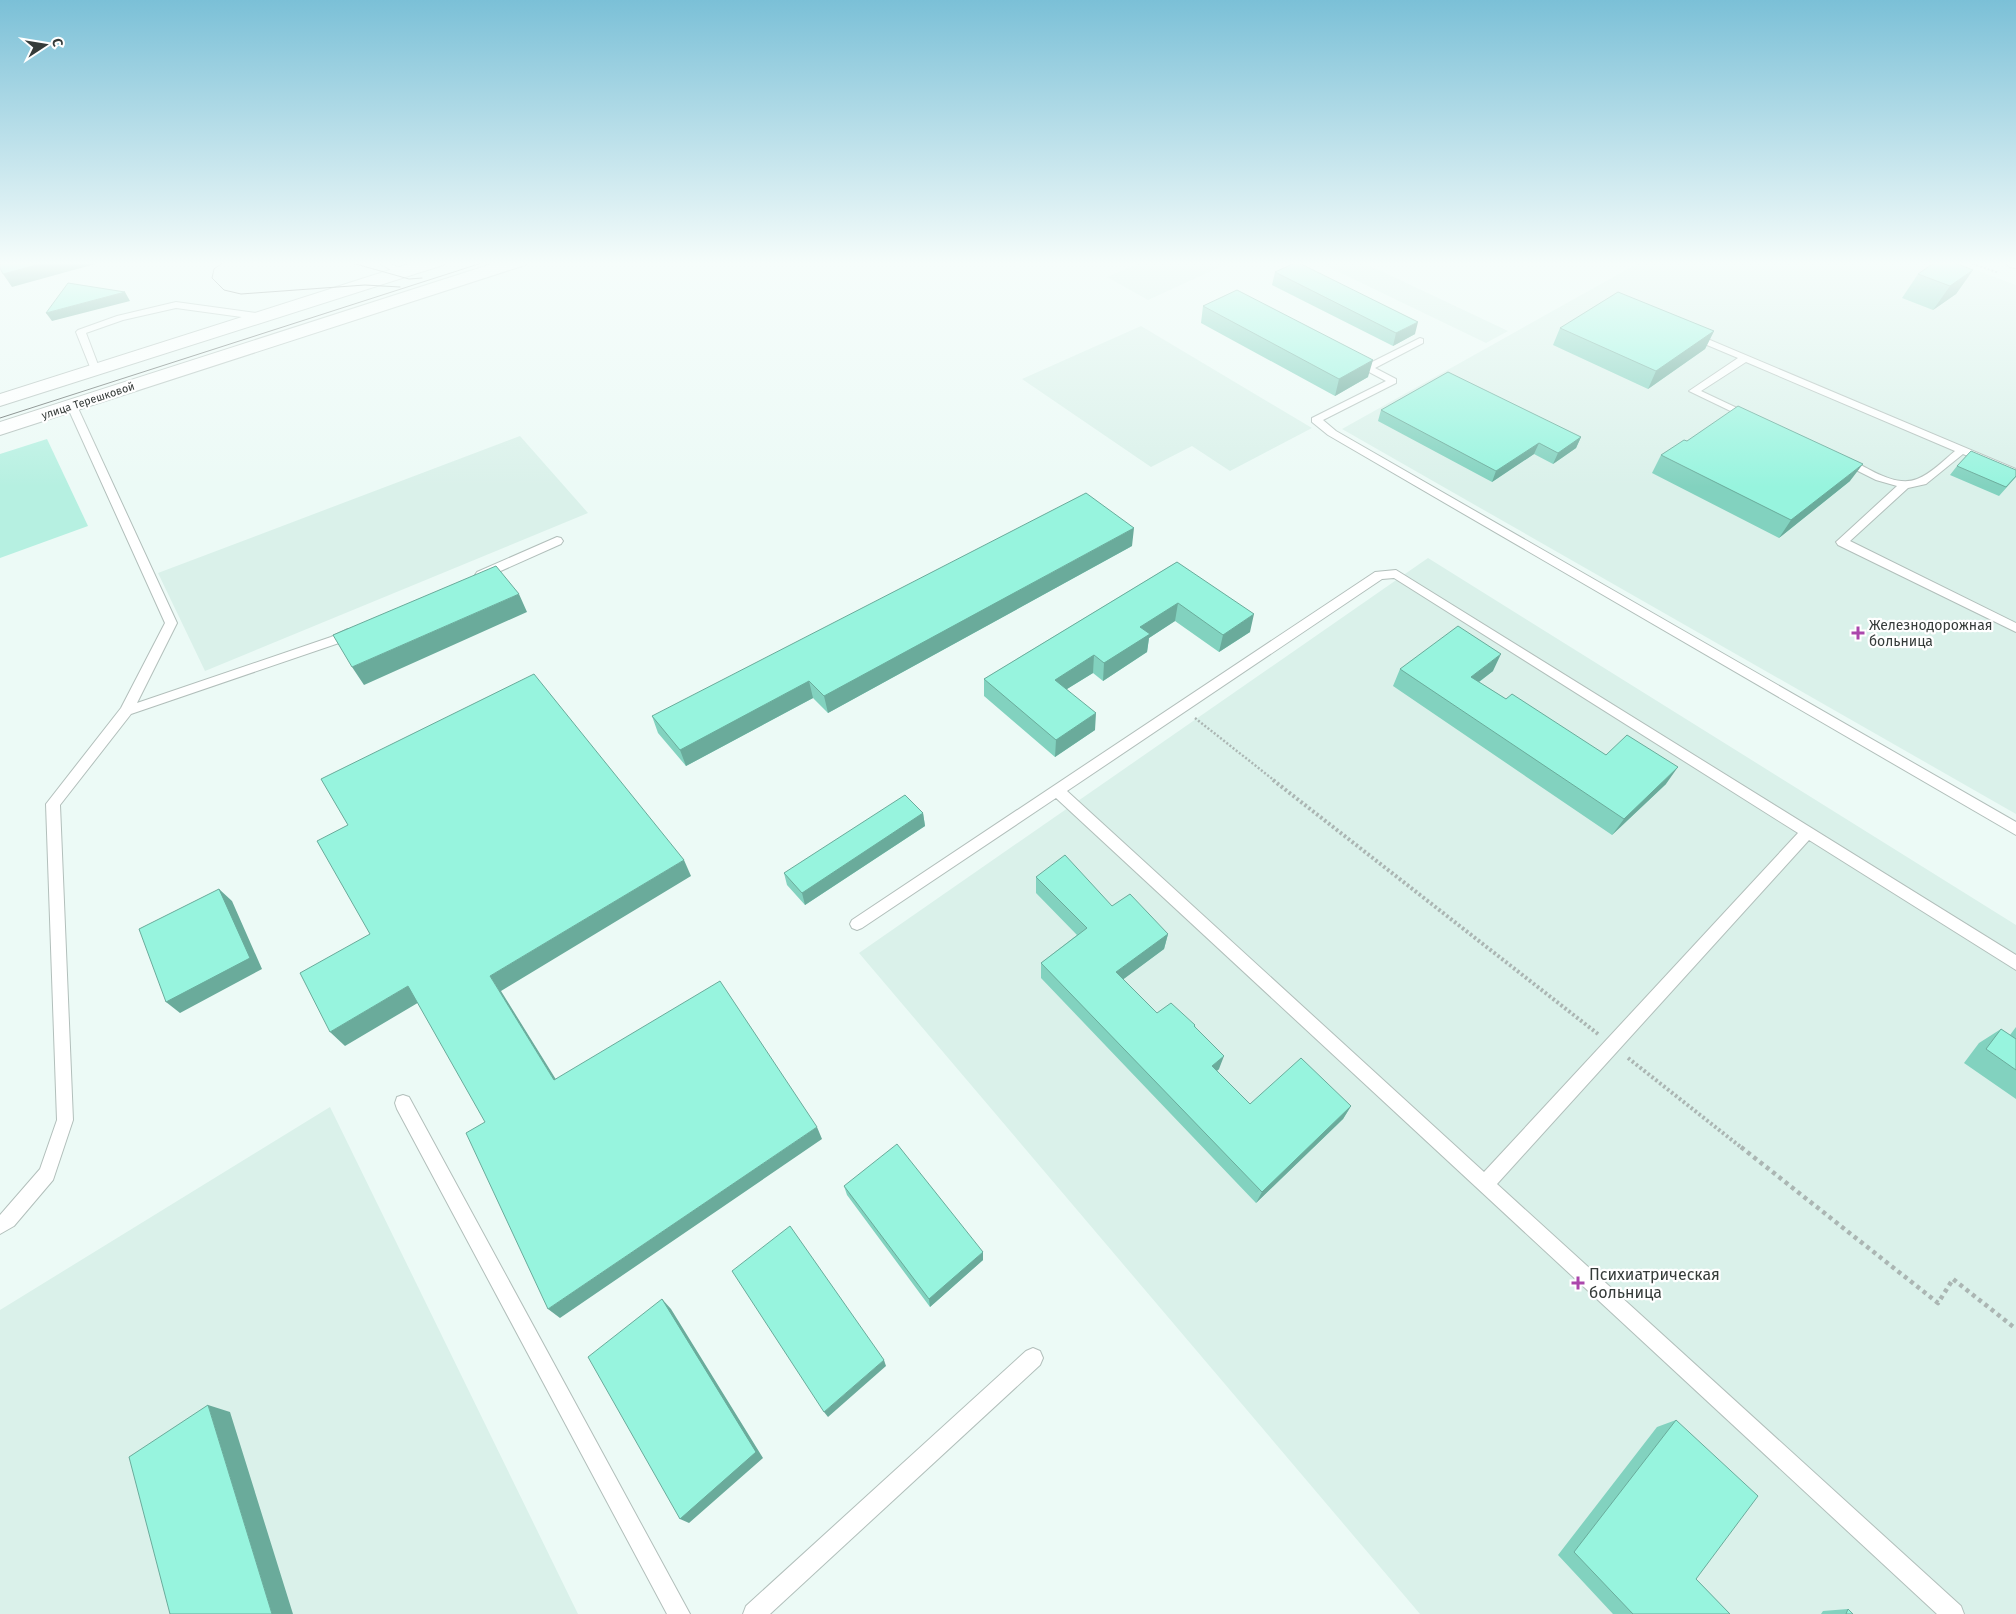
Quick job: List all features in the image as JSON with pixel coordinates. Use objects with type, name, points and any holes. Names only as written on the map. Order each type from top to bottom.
[{"type":"main road","name":"улица Терешковой","points":[[0,400],[202,336]]},
{"type":"main road","name":"улица Терешковой","points":[[0,429],[289,336]]},
{"type":"main road","points":[[62,380],[72,406]]},
{"type":"lane","points":[[83,336],[95,370]]},
{"type":"lane","points":[[1694,336],[2016,472]]},
{"type":"lane","points":[[1367,368],[1420,341]]},
{"type":"lane","points":[[1745,358],[1694,391],[1756,419]]},
{"type":"lane","points":[[1350,359],[1393,382],[1316,420],[1332,433],[2016,829]]},
{"type":"lane","points":[[0,1225],[8,1220],[47,1174],[65,1120],[53,804],[126,711],[171,623],[72,406]]},
{"type":"lane","points":[[1835,456],[1887,480],[1905,484],[1920,483],[1962,450]]},
{"type":"lane","points":[[1905,484],[1842,542],[2016,628]]},
{"type":"lane","points":[[468,580],[557,541]]},
{"type":"lane","points":[[857,924],[1379,575],[1396,574],[2016,963]]},
{"type":"lane","points":[[126,711],[335,640],[362,628]]},
{"type":"lane","points":[[1057,790],[1953,1614]]},
{"type":"lane","points":[[1485,1184],[1808,832]]},
{"type":"lane","points":[[403,1103],[679,1614]]},
{"type":"lane","points":[[754,1614],[1034,1358]]},
{"type":"shaded area","points":[[1118,336],[1158,336],[1312,428],[1230,471],[1192,446],[1151,467],[1022,379]]},
{"type":"shaded area","points":[[1472,336],[1498,336],[1486,343]]},
{"type":"shaded area","name":"Железнодорожная больница","points":[[1508,336],[2016,336],[2016,814],[1342,429]]},
{"type":"shaded area","points":[[520,436],[588,513],[205,671],[158,573]]},
{"type":"shaded area","name":"Психиатрическая больница","points":[[1428,558],[2016,925],[2016,1614],[1420,1614],[859,953]]},
{"type":"shaded area","points":[[330,1107],[578,1614],[0,1614],[0,1310]]},
{"type":"green space","points":[[47,439],[88,526],[0,558],[0,454]]},
{"type":"building","points":[[1259,336],[1327,336],[1373,360],[1339,379]]},
{"type":"building","points":[[1579,336],[1706,336],[1656,371]]},
{"type":"building","points":[[1448,372],[1581,437],[1558,453],[1539,443],[1496,471],[1381,410]]},
{"type":"building","points":[[1738,406],[1863,464],[1791,520],[1661,455],[1684,440],[1687,441]]},
{"type":"building","points":[[1971,451],[2016,470],[2016,476],[2006,487],[1957,466]]},
{"type":"building","points":[[1086,493],[1134,528],[824,696],[809,681],[680,750],[652,716]]},
{"type":"building","points":[[1177,562],[1254,614],[1223,635],[1178,603],[1140,627],[1150,634],[1104,663],[1094,655],[1055,680],[1096,713],[1056,740],[984,679]]},
{"type":"building","points":[[496,566],[519,594],[352,667],[333,635]]},
{"type":"building","points":[[1458,626],[1501,654],[1471,677],[1506,699],[1512,694],[1606,755],[1627,735],[1678,767],[1624,819],[1400,669]]},
{"type":"building","points":[[534,674],[684,860],[490,976],[554,1080],[720,981],[817,1127],[548,1309],[466,1133],[485,1122],[408,986],[330,1032],[300,973],[370,934],[317,841],[348,825],[321,779]]},
{"type":"building","points":[[905,795],[923,813],[802,893],[784,873]]},
{"type":"building","points":[[1065,855],[1112,906],[1130,894],[1168,934],[1116,972],[1157,1013],[1171,1003],[1195,1025],[1224,1056],[1212,1066],[1250,1104],[1301,1058],[1351,1106],[1262,1192],[1041,963],[1087,928],[1036,877]]},
{"type":"building","points":[[219,889],[250,958],[166,1002],[139,929]]},
{"type":"building","points":[[2001,1029],[2016,1039],[2016,1070],[1986,1049]]},
{"type":"building","points":[[897,1144],[983,1252],[929,1299],[844,1186]]},
{"type":"building","points":[[790,1226],[884,1360],[824,1412],[732,1271]]},
{"type":"building","points":[[662,1299],[756,1452],[680,1519],[588,1357]]},
{"type":"building","points":[[208,1405],[272,1614],[170,1614],[129,1457]]},
{"type":"building","points":[[1676,1420],[1758,1496],[1696,1579],[1730,1614],[1633,1614],[1574,1552]]},
{"type":"building","points":[[1848,1609],[1853,1614],[1846,1614]]},
{"type":"tram line","points":[[0,418],[254,336]]},
{"type":"place","name":"Железнодорожная больница","points":[[1858,633]]},
{"type":"place","name":"Психиатрическая больница","points":[[1578,1283]]}]
